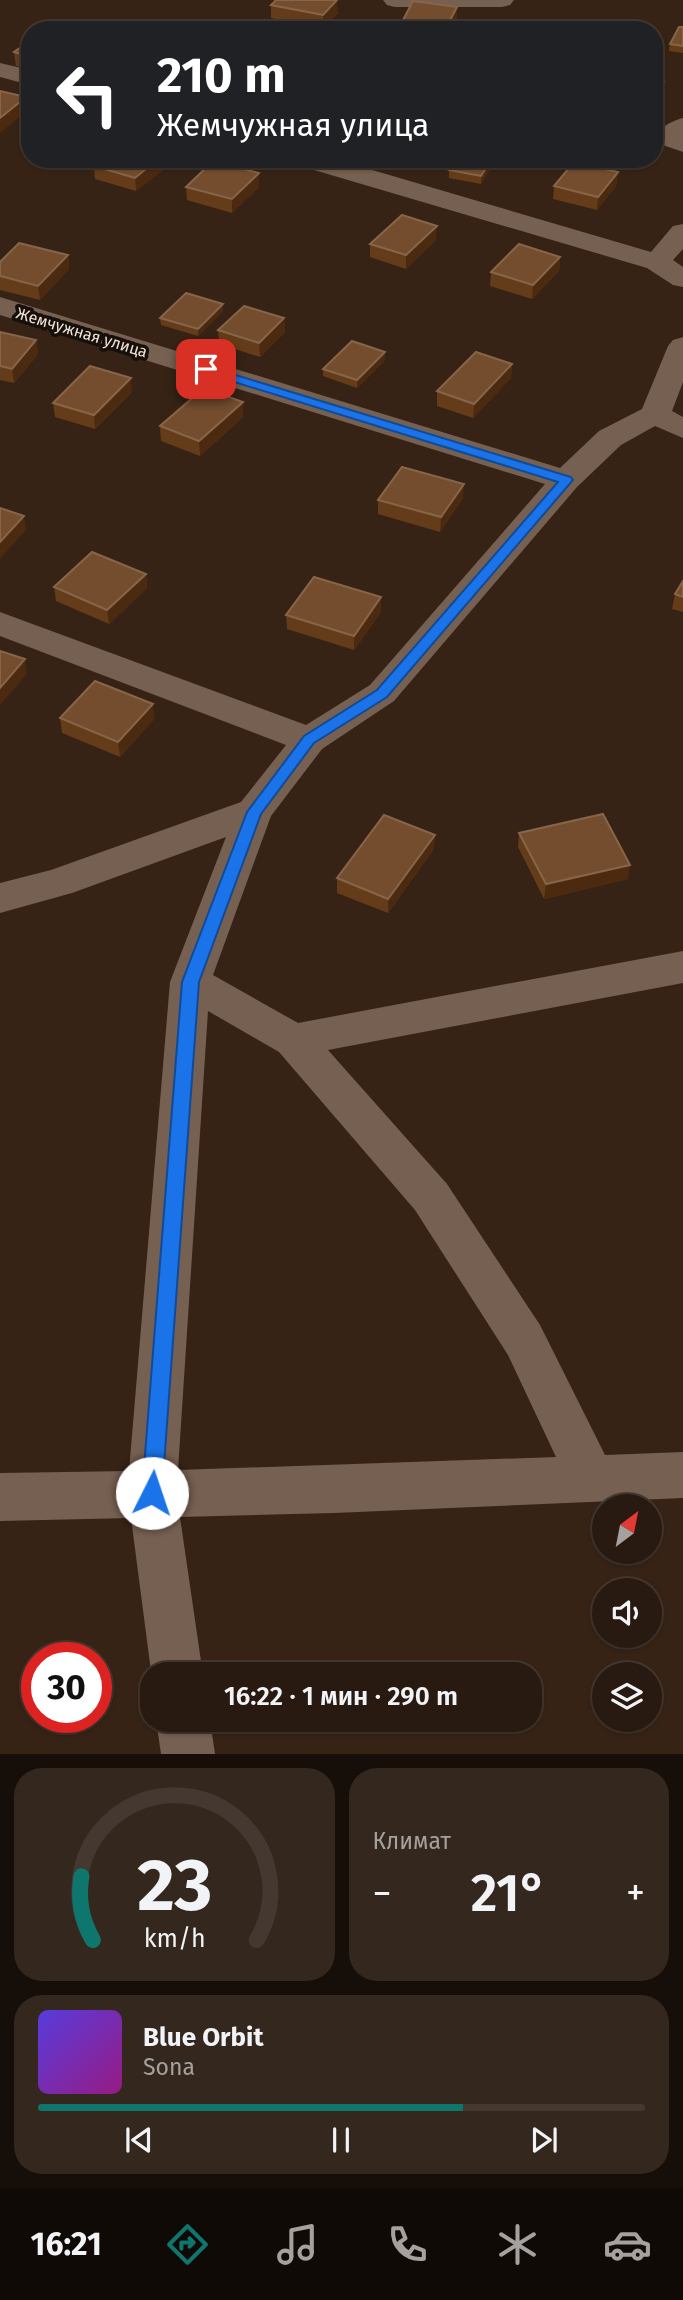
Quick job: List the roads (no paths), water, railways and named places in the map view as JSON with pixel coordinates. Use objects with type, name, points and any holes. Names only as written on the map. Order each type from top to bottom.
[{"type":"street","points":[[395,0],[502,0]]},
{"type":"street","points":[[0,69],[21,75]]},
{"type":"street","points":[[337,168],[657,262],[683,279]]},
{"type":"street","points":[[657,262],[683,232]]},
{"type":"street","name":"Жемчужная улица","points":[[0,306],[566,480]]},
{"type":"street","points":[[175,1662],[152,1493],[190,982],[254,812],[309,740],[382,693],[566,480],[610,438],[669,422],[683,346]]},
{"type":"street","points":[[0,623],[309,740]]},
{"type":"street","points":[[0,898],[58,883],[254,812]]},
{"type":"street","points":[[294,1040],[683,967]]},
{"type":"street","points":[[190,982],[294,1040],[431,1197],[524,1340],[590,1477]]},
{"type":"street","points":[[0,1497],[334,1490],[683,1475]]},
{"type":"street","points":[[185,1732],[188,1754]]}]
